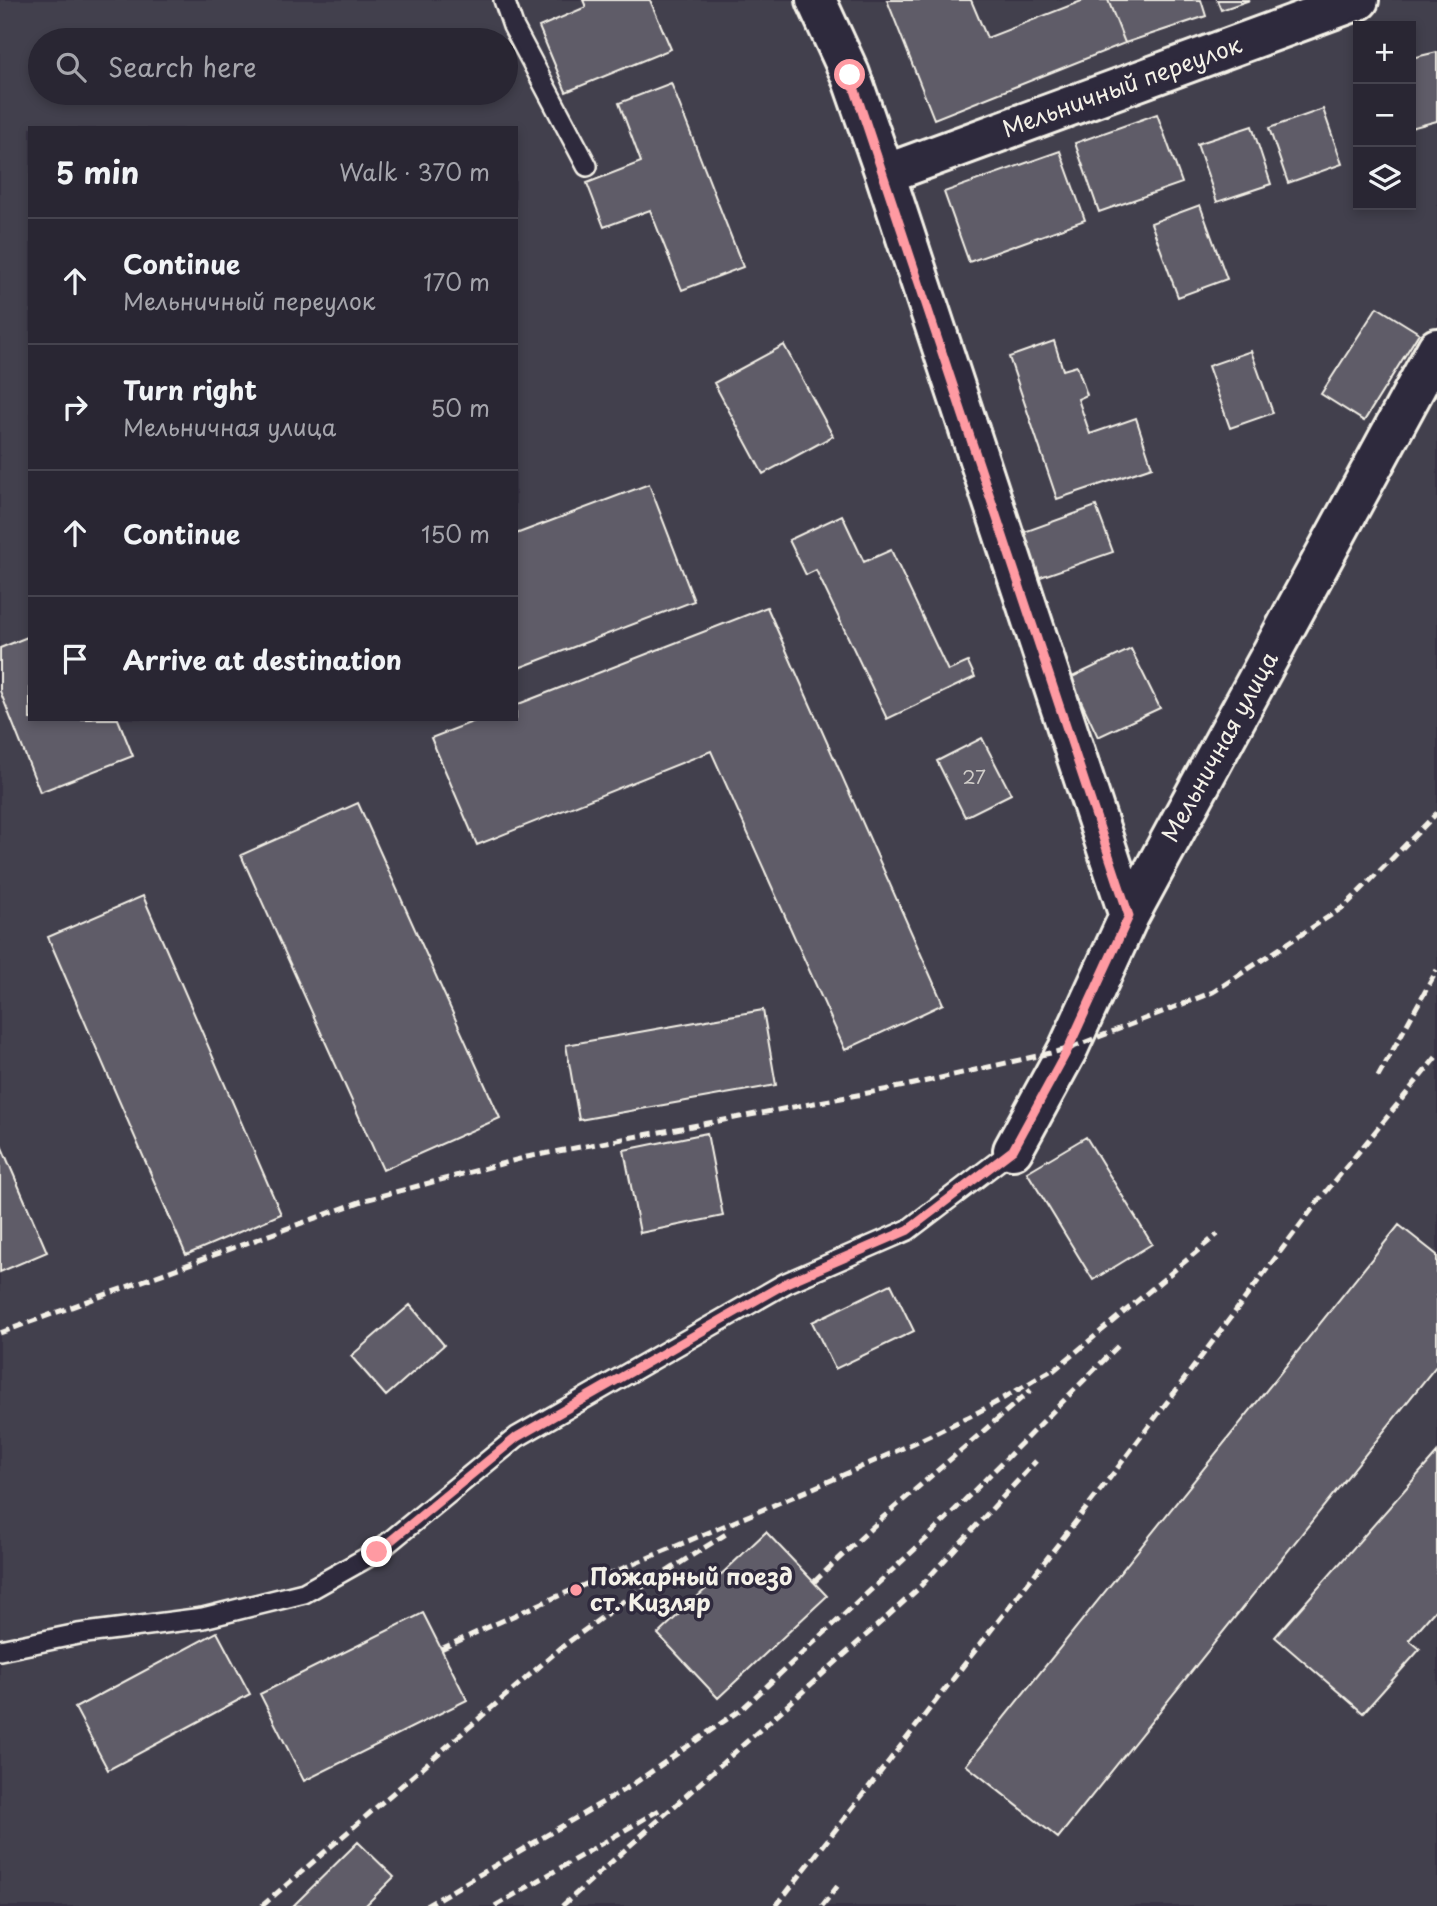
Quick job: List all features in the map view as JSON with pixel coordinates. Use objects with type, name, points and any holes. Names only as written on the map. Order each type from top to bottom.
[{"type":"street","points":[[816,0],[850,75],[885,174],[1129,916]]},
{"type":"street","name":"Мельничный переулок","points":[[885,174],[1359,0]]},
{"type":"street","name":"Мельничная улица","points":[[1013,1150],[1068,1049],[1129,916],[1437,348]]},
{"type":"lane","points":[[504,0],[514,28]]},
{"type":"lane","points":[[518,35],[587,166]]},
{"type":"lane","points":[[0,1650],[79,1634],[203,1618],[304,1593],[377,1552],[517,1437],[786,1283],[908,1230],[1013,1150]]},
{"type":"shaded area","points":[[0,0],[1437,0],[1437,1906],[0,1906]]},
{"type":"building","points":[[583,0],[650,0],[671,49],[566,92],[539,27],[586,7]]},
{"type":"building","points":[[887,0],[971,0],[987,38],[1084,0],[1108,0],[1125,43],[934,119]]},
{"type":"building","points":[[1108,0],[1201,0],[1206,16],[1125,43]]},
{"type":"building","points":[[1217,0],[1250,0],[1221,10]]},
{"type":"building","points":[[1437,52],[1437,121],[1416,127],[1416,84],[1416,57]]},
{"type":"building","points":[[671,83],[743,267],[682,290],[650,210],[604,227],[587,183],[641,162],[619,103]]},
{"type":"building","points":[[1323,109],[1342,164],[1288,183],[1269,128]]},
{"type":"building","points":[[1157,114],[1182,183],[1099,212],[1075,143]]},
{"type":"building","points":[[1252,126],[1271,184],[1217,202],[1197,144]]},
{"type":"building","points":[[1060,151],[1085,220],[969,262],[944,192]]},
{"type":"building","points":[[1200,205],[1227,279],[1178,297],[1151,223]]},
{"type":"building","points":[[1377,307],[1419,333],[1364,421],[1321,394]]},
{"type":"building","points":[[1054,341],[1063,370],[1077,366],[1087,395],[1078,399],[1090,434],[1136,418],[1152,467],[1057,499],[1009,357]]},
{"type":"building","points":[[784,345],[833,436],[763,474],[714,383]]},
{"type":"building","points":[[1251,351],[1273,413],[1230,428],[1208,366]]},
{"type":"building","points":[[649,484],[694,601],[518,668],[518,533]]},
{"type":"building","points":[[1096,506],[1113,552],[1029,581],[1013,536]]},
{"type":"building","points":[[842,515],[864,562],[891,550],[948,671],[968,662],[975,677],[887,719],[816,570],[806,575],[789,540]]},
{"type":"building","points":[[767,607],[943,1004],[845,1050],[711,751],[477,845],[431,738],[475,721],[518,721],[518,704]]},
{"type":"building","points":[[28,637],[28,721],[119,721],[133,756],[40,792],[0,691],[0,648]]},
{"type":"building","points":[[1131,649],[1160,708],[1098,737],[1070,678]]},
{"type":"building","points":[[982,738],[1011,794],[965,817],[937,761]]},
{"type":"building","points":[[358,803],[500,1118],[383,1170],[241,855]]},
{"type":"building","points":[[143,896],[281,1214],[186,1255],[48,937]]},
{"type":"building","points":[[763,1010],[776,1085],[579,1120],[566,1045]]},
{"type":"building","points":[[707,1133],[723,1216],[640,1233],[624,1150]]},
{"type":"building","points":[[1086,1137],[1152,1244],[1093,1280],[1027,1172]]},
{"type":"building","points":[[0,1143],[47,1252],[0,1272]]},
{"type":"building","points":[[1399,1225],[1437,1255],[1437,1365],[1058,1838],[966,1765]]},
{"type":"building","points":[[891,1284],[914,1331],[835,1369],[812,1322]]},
{"type":"building","points":[[410,1305],[444,1345],[386,1396],[351,1356]]},
{"type":"building","points":[[1437,1453],[1437,1608],[1409,1640],[1420,1649],[1363,1713],[1275,1637]]},
{"type":"building","points":[[766,1532],[827,1596],[718,1698],[658,1634]]},
{"type":"building","points":[[423,1613],[467,1700],[304,1781],[260,1694]]},
{"type":"building","points":[[217,1632],[250,1694],[108,1770],[75,1708]]},
{"type":"building","points":[[358,1842],[394,1877],[365,1906],[293,1906]]},
{"type":"railway","points":[[0,1333],[365,1200],[527,1157],[905,1086],[1068,1049],[1213,992],[1345,906],[1437,813]]},
{"type":"railway","points":[[1378,1077],[1437,970]]},
{"type":"railway","points":[[776,1906],[1119,1466],[1316,1204],[1437,1056]]},
{"type":"railway","points":[[1053,1371],[1218,1234]]},
{"type":"railway","points":[[426,1906],[632,1785],[743,1708],[926,1539],[1118,1346]]},
{"type":"railway","points":[[441,1649],[901,1449],[978,1412],[1059,1366]]},
{"type":"railway","points":[[814,1582],[880,1520],[1031,1390]]},
{"type":"railway","points":[[562,1906],[917,1590],[1036,1461]]},
{"type":"railway","points":[[262,1906],[562,1647],[644,1586],[729,1532]]},
{"type":"railway","points":[[495,1906],[661,1809]]},
{"type":"railway","points":[[822,1906],[840,1883]]},
{"type":"place","name":"Пожарный поезд ст. Кизляр","points":[[576,1590]]},
{"type":"route","points":[[377,1552],[444,1500],[517,1437],[786,1283],[908,1230],[1013,1150],[1068,1049],[1129,916],[850,75]]}]
